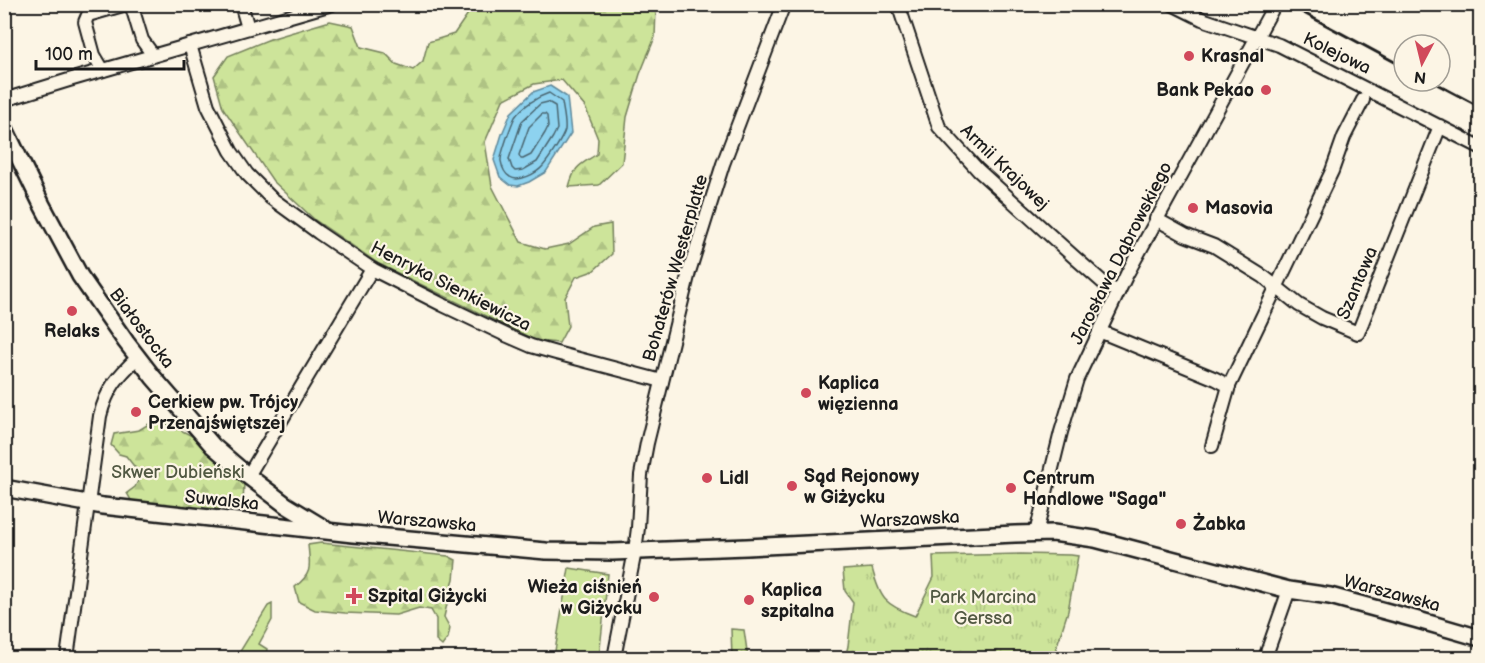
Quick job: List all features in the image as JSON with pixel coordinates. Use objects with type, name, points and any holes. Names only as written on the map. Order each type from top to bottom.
[{"type":"street","points":[[103,70],[94,54],[85,22],[86,18],[88,15],[123,5],[128,4],[132,7],[142,40],[152,56]]},
{"type":"street","points":[[241,4],[248,28]]},
{"type":"street","points":[[4,100],[332,4]]},
{"type":"street","name":"Bohaterów Westerplatte","points":[[614,658],[635,551],[641,475],[689,272],[727,154],[784,4]]},
{"type":"street","name":"Armii Krajowej","points":[[898,4],[939,127],[978,170],[1107,286],[1118,292]]},
{"type":"street","name":"Kolejowa","points":[[1172,4],[1202,19],[1258,37],[1310,60],[1480,147]]},
{"type":"street","name":"Jarosława Dąbrowskiego","points":[[1036,533],[1061,432],[1077,379],[1156,219],[1275,4]]},
{"type":"street","name":"Henryka Sienkiewicza","points":[[190,45],[208,106],[231,151],[247,174],[272,198],[372,269],[508,336],[531,346],[662,381]]},
{"type":"street","points":[[1212,446],[1229,386],[1332,171],[1344,137],[1363,100]]},
{"type":"street","name":"Szantowa","points":[[1156,219],[1185,235],[1214,246],[1247,266],[1299,305],[1322,318],[1358,333],[1440,126]]},
{"type":"street","name":"Białostocka","points":[[4,127],[80,276],[138,357],[213,446],[286,505],[328,531]]},
{"type":"street","points":[[248,476],[372,269]]},
{"type":"street","points":[[1099,332],[1229,386]]},
{"type":"street","points":[[67,658],[100,416],[114,381],[138,357]]},
{"type":"street","name":"Suwalska","points":[[4,488],[103,506],[328,531]]},
{"type":"street","name":"Warszawska","points":[[328,531],[546,551],[635,551],[1053,533],[1095,539],[1289,590],[1330,596],[1480,638]]},
{"type":"street","points":[[1265,658],[1289,590]]},
{"type":"green space","points":[[654,4],[656,8],[655,37],[640,74],[627,117],[622,163],[599,185],[569,187],[578,167],[597,154],[598,139],[585,107],[562,80],[534,84],[503,100],[485,142],[492,186],[521,242],[545,249],[569,244],[594,227],[611,224],[612,254],[593,271],[576,277],[565,298],[568,326],[559,343],[537,341],[379,264],[315,220],[273,181],[223,108],[214,76],[228,56],[270,39],[330,21],[353,26],[361,47],[385,53],[396,64],[413,70],[423,61],[428,42],[454,34],[474,5]]},
{"type":"green space","name":"Skwer Dubieński","points":[[152,422],[171,425],[196,438],[244,483],[243,504],[240,512],[229,515],[149,505],[131,500],[127,493],[135,487],[141,475],[126,456],[119,454],[111,445],[114,434],[139,430]]},
{"type":"green space","points":[[321,543],[448,556],[456,560],[454,579],[444,617],[450,628],[448,638],[442,646],[436,641],[436,619],[431,610],[419,608],[396,615],[345,613],[315,610],[299,602],[295,587],[308,573],[308,545]]},
{"type":"green space","name":"Park Marcina Gerssa","points":[[1021,554],[1078,556],[1068,611],[1053,658],[845,658],[853,602],[845,591],[843,570],[872,568],[885,600],[915,616],[934,577],[933,556]]},
{"type":"green space","points":[[569,568],[608,574],[599,658],[555,651]]},
{"type":"green space","points":[[272,604],[272,620],[259,644],[267,649],[266,656],[236,658],[268,606]]},
{"type":"green space","points":[[731,629],[744,630],[748,658],[732,658]]},
{"type":"water","points":[[550,86],[567,97],[571,133],[546,172],[518,186],[510,185],[500,177],[494,160],[502,134],[511,113],[533,92]]},
{"type":"railway","points":[[1287,4],[1392,61]]},
{"type":"railway","points":[[1452,92],[1480,107]]},
{"type":"place","name":"Krasnal","points":[[1189,56]]},
{"type":"place","name":"Bank Pekao","points":[[1266,90]]},
{"type":"place","name":"Masovia","points":[[1193,208]]},
{"type":"place","name":"Relaks","points":[[72,311]]},
{"type":"place","name":"Kaplica więzienna","points":[[806,393]]},
{"type":"place","name":"Cerkiew pw. Trójcy Przenajświętszej","points":[[136,412]]},
{"type":"place","name":"Lidl","points":[[707,478]]},
{"type":"place","name":"Sąd Rejonowy w Giżycku","points":[[792,486]]},
{"type":"place","name":"Centrum Handlowe \"Saga\"","points":[[1011,488]]},
{"type":"place","name":"Żabka","points":[[1181,524]]},
{"type":"place","name":"Szpital Giżycki","points":[[354,596]]},
{"type":"place","name":"Wieża ciśnień w Giżycku","points":[[654,597]]},
{"type":"place","name":"Kaplica szpitalna","points":[[749,600]]}]
